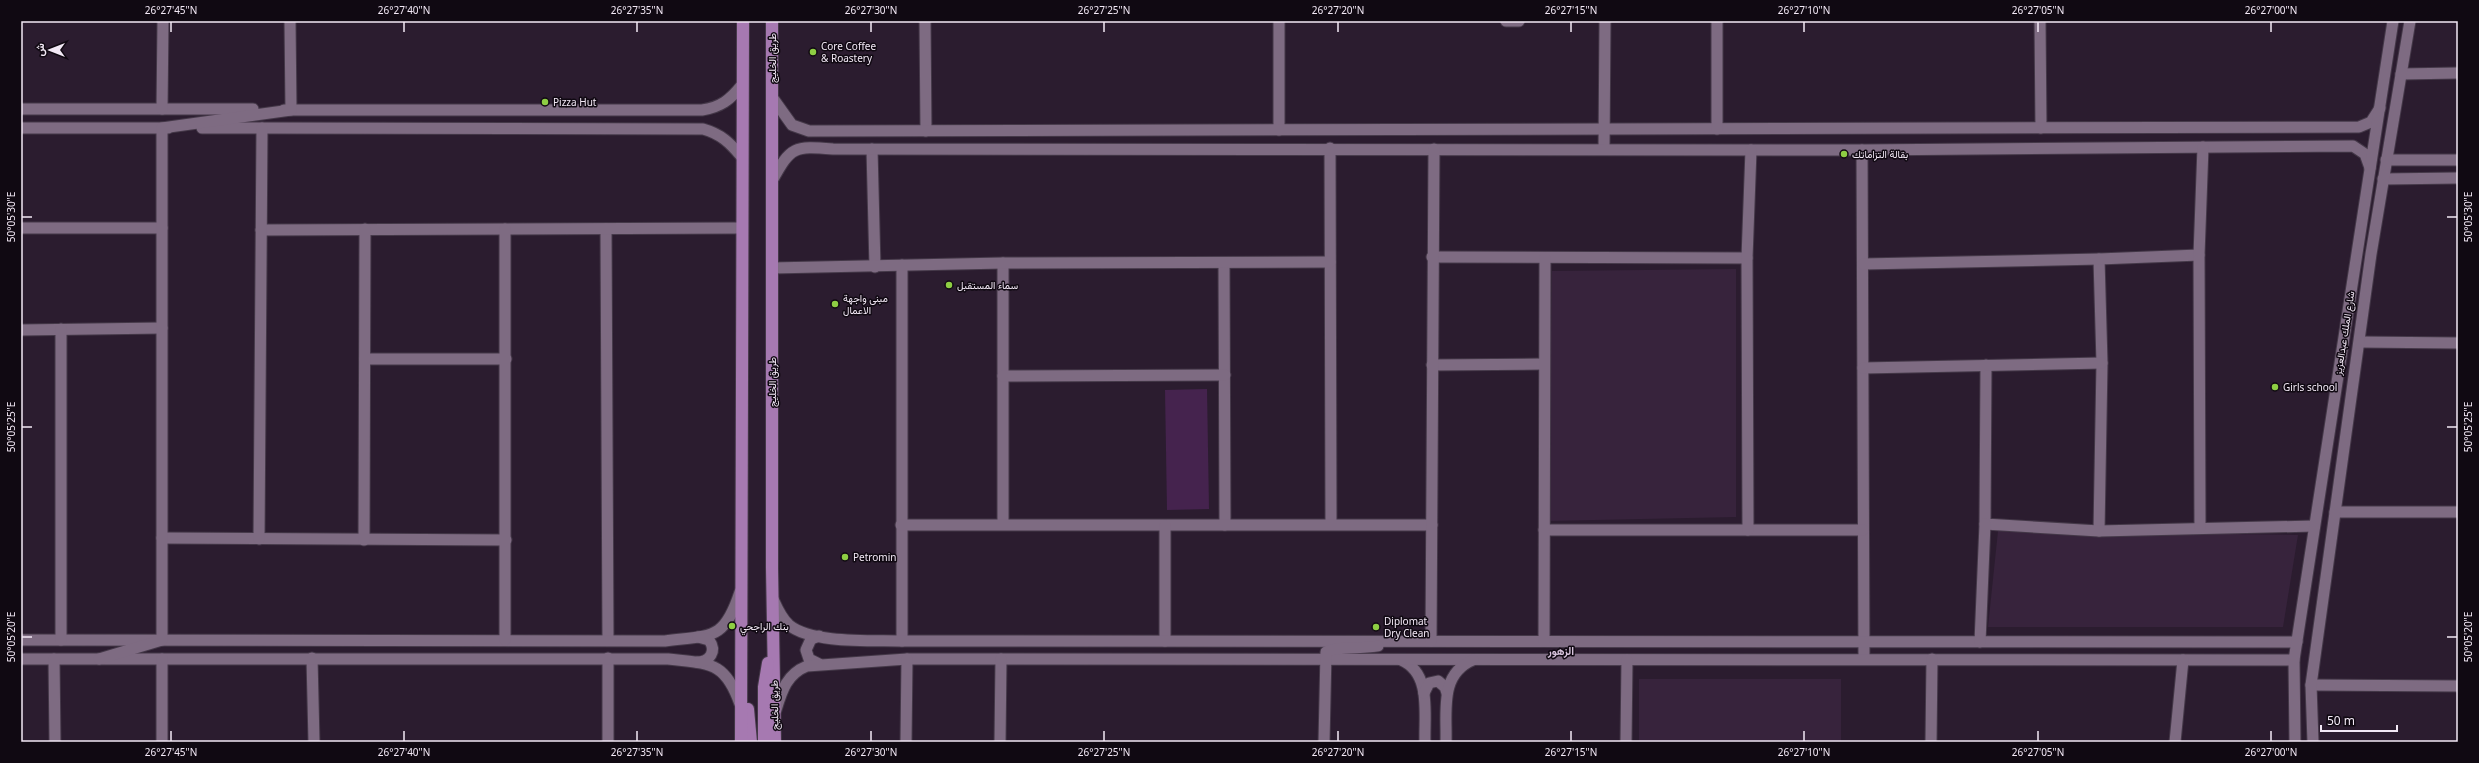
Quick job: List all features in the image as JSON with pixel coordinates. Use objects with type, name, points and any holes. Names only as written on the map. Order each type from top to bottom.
[{"type":"main road","points":[[741,742],[741,156],[743,21]]},
{"type":"main road","name":"طريق الخليج","points":[[772,21],[772,594],[775,742]]},
{"type":"main road","points":[[764,742],[764,687],[773,628]]},
{"type":"main road","points":[[742,666],[751,742]]},
{"type":"street","points":[[162,109],[163,21]]},
{"type":"street","points":[[290,21],[291,110]]},
{"type":"street","points":[[925,21],[926,131]]},
{"type":"street","points":[[1279,21],[1279,130]]},
{"type":"street","points":[[1506,21],[1519,21]]},
{"type":"street","points":[[1604,149],[1605,21]]},
{"type":"street","points":[[1716,129],[1717,21]]},
{"type":"street","points":[[2040,21],[2040,128]]},
{"type":"street","name":"شارع الملك عبدالعزيز","points":[[2294,742],[2294,660],[2394,21]]},
{"type":"street","name":"شارع الملك عبدالعزيز","points":[[2313,742],[2311,685],[2383,179],[2410,21]]},
{"type":"street","points":[[2401,74],[2458,73]]},
{"type":"street","points":[[21,109],[702,110],[715,108],[729,100],[742,86]]},
{"type":"street","points":[[772,96],[785,117],[799,129],[809,131],[2359,127],[2371,122],[2380,108]]},
{"type":"street","points":[[162,128],[291,110]]},
{"type":"street","points":[[21,128],[703,129],[716,132],[728,141],[741,156]]},
{"type":"street","points":[[162,128],[162,640]]},
{"type":"street","points":[[259,539],[262,128]]},
{"type":"street","points":[[848,149],[850,138],[859,131]]},
{"type":"street","points":[[772,181],[785,158],[792,151],[810,147],[848,149],[1330,148],[1862,150],[2353,146],[2365,154],[2370,168]]},
{"type":"street","points":[[1330,148],[1331,524]]},
{"type":"street","points":[[2200,527],[2199,255],[2203,148]]},
{"type":"street","points":[[872,149],[875,267]]},
{"type":"street","points":[[1431,641],[1432,257],[1434,149]]},
{"type":"street","points":[[1748,530],[1747,258],[1751,150]]},
{"type":"street","points":[[1862,150],[1864,659]]},
{"type":"street","points":[[2386,160],[2458,160]]},
{"type":"street","points":[[2383,179],[2458,178]]},
{"type":"street","points":[[21,228],[162,228]]},
{"type":"street","points":[[261,230],[742,228]]},
{"type":"street","points":[[505,229],[505,640]]},
{"type":"street","points":[[606,229],[608,640]]},
{"type":"street","points":[[364,540],[365,230]]},
{"type":"street","points":[[1863,264],[2099,259],[2199,255]]},
{"type":"street","points":[[1432,257],[1747,258]]},
{"type":"street","points":[[1544,641],[1545,258]]},
{"type":"street","points":[[2099,259],[2102,363],[2099,531]]},
{"type":"street","points":[[772,268],[875,267],[1003,263],[1330,262]]},
{"type":"street","points":[[1003,263],[1003,524]]},
{"type":"street","points":[[1224,263],[1225,525]]},
{"type":"street","points":[[902,265],[902,641]]},
{"type":"street","points":[[21,330],[162,328]]},
{"type":"street","points":[[61,329],[61,640]]},
{"type":"street","points":[[2360,342],[2458,343]]},
{"type":"street","points":[[364,359],[506,359]]},
{"type":"street","points":[[1863,368],[2102,363]]},
{"type":"street","points":[[1432,365],[1544,364]]},
{"type":"street","points":[[1980,642],[1985,524],[1986,365]]},
{"type":"street","points":[[1004,376],[1225,376]]},
{"type":"street","points":[[2336,512],[2458,512]]},
{"type":"street","points":[[1985,524],[2099,531],[2200,527],[2314,526]]},
{"type":"street","points":[[901,525],[1432,525]]},
{"type":"street","points":[[1165,526],[1165,641]]},
{"type":"street","points":[[1544,530],[1863,530]]},
{"type":"street","points":[[162,538],[506,540]]},
{"type":"street","points":[[21,640],[665,641],[692,638],[715,633],[728,623],[742,587]]},
{"type":"street","points":[[772,594],[778,610],[788,624],[800,632],[819,636],[902,641],[2297,642]]},
{"type":"street","points":[[819,636],[811,639],[806,650],[809,659],[819,664]]},
{"type":"street","points":[[692,638],[706,638],[711,643],[712,650],[710,658],[707,661],[692,662]]},
{"type":"street","points":[[99,659],[162,640]]},
{"type":"street","points":[[1324,742],[1324,659],[1326,652],[1330,650],[1364,649],[1396,641]]},
{"type":"street","points":[[312,658],[314,742]]},
{"type":"street","points":[[608,658],[608,742]]},
{"type":"street","points":[[21,659],[668,659],[713,666],[725,674],[734,688],[742,710]]},
{"type":"street","points":[[54,659],[55,742]]},
{"type":"street","points":[[162,659],[162,742]]},
{"type":"street","points":[[775,714],[784,686],[788,679],[799,669],[819,664],[906,659],[2294,660]]},
{"type":"street","points":[[906,659],[906,742]]},
{"type":"street","points":[[1000,742],[1001,659]]},
{"type":"street","points":[[1398,659],[1416,669],[1420,675],[1424,692],[1425,742]]},
{"type":"street","points":[[1446,742],[1447,693],[1449,682],[1458,669],[1474,659]]},
{"type":"street","points":[[1931,742],[1932,659]]},
{"type":"street","points":[[1626,742],[1627,660]]},
{"type":"street","points":[[2175,742],[2183,660]]},
{"type":"street","points":[[1424,692],[1429,683],[1438,682],[1446,687],[1447,693]]},
{"type":"street","points":[[2311,685],[2458,686]]},
{"type":"shaded area","points":[[1736,269],[1736,517],[1548,521],[1552,271]]},
{"type":"shaded area","points":[[1207,389],[1209,509],[1167,510],[1165,390]]},
{"type":"shaded area","points":[[1998,531],[2298,535],[2283,627],[1988,627]]},
{"type":"shaded area","points":[[1639,679],[1841,679],[1841,742],[1639,742]]},
{"type":"place","name":"Core Coffee & Roastery","points":[[813,52]]},
{"type":"place","name":"Pizza Hut","points":[[545,102]]},
{"type":"place","name":"بقالة التزاماتك","points":[[1844,154]]},
{"type":"place","name":"سماء المستقبل","points":[[949,285]]},
{"type":"place","name":"مبنى واجهة الاعمال","points":[[835,304]]},
{"type":"place","name":"Girls school","points":[[2275,387]]},
{"type":"place","name":"Petromin","points":[[845,557]]},
{"type":"place","name":"بنك الراجحي","points":[[732,626]]},
{"type":"place","name":"Diplomat Dry Clean","points":[[1376,627]]},
{"type":"district","name":"الزهور","points":[[1561,651]]}]
